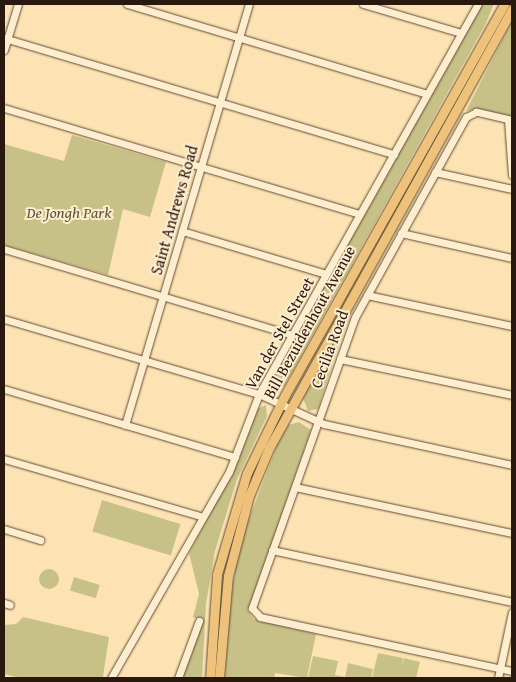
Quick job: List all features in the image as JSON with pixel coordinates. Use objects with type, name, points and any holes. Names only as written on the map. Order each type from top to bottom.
[{"type":"main road","name":"Bill Bezuidenhout Avenue","points":[[210,678],[213,605],[231,517],[281,404],[505,4]]},
{"type":"main road","name":"Bill Bezuidenhout Avenue","points":[[219,678],[228,576],[249,496],[290,408],[512,9]]},
{"type":"street","points":[[4,50],[6,38],[18,4]]},
{"type":"street","points":[[127,4],[427,94]]},
{"type":"street","name":"Saint Andrews Road","points":[[125,425],[249,4]]},
{"type":"street","points":[[363,4],[462,33]]},
{"type":"street","name":"Van der Stel Street","points":[[111,678],[235,457],[260,394],[292,335],[478,4]]},
{"type":"street","points":[[505,4],[512,9]]},
{"type":"street","points":[[6,38],[394,154]]},
{"type":"street","points":[[4,108],[360,214]]},
{"type":"street","name":"Cecilia Road","points":[[500,669],[253,613],[272,550],[340,358],[367,295],[470,113],[510,120]]},
{"type":"street","points":[[510,120],[512,175]]},
{"type":"street","points":[[435,172],[512,189]]},
{"type":"street","points":[[182,231],[326,274]]},
{"type":"street","points":[[401,234],[512,258]]},
{"type":"street","points":[[4,249],[292,335]]},
{"type":"street","points":[[367,295],[512,326]]},
{"type":"street","points":[[4,319],[260,394],[318,422],[512,465]]},
{"type":"street","points":[[340,358],[512,395]]},
{"type":"street","points":[[4,389],[235,457]]},
{"type":"street","points":[[4,459],[203,517]]},
{"type":"street","points":[[295,487],[512,533]]},
{"type":"street","points":[[4,529],[40,540]]},
{"type":"street","points":[[272,550],[512,602]]},
{"type":"street","points":[[498,678],[512,612]]},
{"type":"street","points":[[178,678],[199,621]]},
{"type":"street","points":[[500,669],[512,671]]},
{"type":"green space","points":[[481,4],[494,4],[485,25],[284,386],[270,392],[267,386]]},
{"type":"green space","points":[[512,21],[512,117],[478,109],[466,111]]},
{"type":"green space","name":"De Jongh Park","points":[[72,135],[166,162],[150,217],[123,209],[108,275],[4,245],[4,144],[64,161]]},
{"type":"green space","points":[[348,315],[318,409],[308,411],[303,398]]},
{"type":"green space","points":[[266,405],[267,416],[237,479],[215,551],[206,604],[202,678],[181,678],[202,621],[193,617],[199,594],[189,553],[234,468],[257,409]]},
{"type":"green space","points":[[299,422],[311,430],[248,611],[254,619],[316,634],[307,678],[275,673],[274,678],[225,678],[229,603],[241,540],[277,445],[288,425]]},
{"type":"green space","points":[[102,500],[180,524],[171,556],[92,532]]},
{"type":"green space","points":[[49,569],[56,572],[59,579],[56,586],[49,589],[42,586],[39,579],[42,572]]},
{"type":"green space","points":[[74,577],[100,585],[96,598],[70,590]]},
{"type":"green space","points":[[23,617],[109,637],[103,677],[20,678],[4,674],[4,625],[16,624]]},
{"type":"green space","points":[[378,653],[403,658],[402,666],[404,658],[420,662],[416,678],[372,678]]},
{"type":"green space","points":[[313,656],[338,661],[335,675],[345,677],[348,663],[373,669],[371,678],[308,678]]}]
